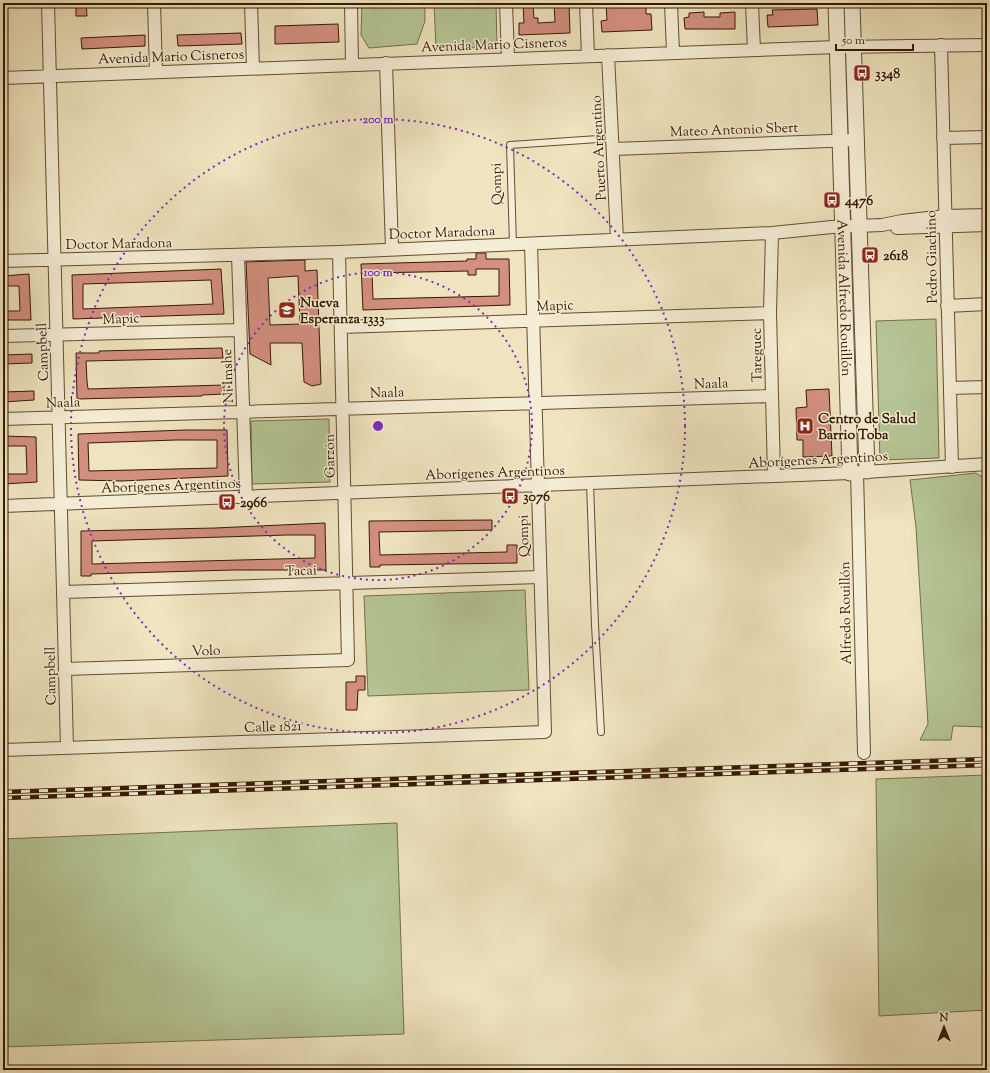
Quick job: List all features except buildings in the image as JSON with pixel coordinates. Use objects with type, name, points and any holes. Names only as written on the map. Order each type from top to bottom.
[{"type":"street","name":"Campbell","points":[[48,3],[53,260],[67,748]]},
{"type":"street","points":[[154,3],[156,72]]},
{"type":"street","points":[[251,3],[253,68]]},
{"type":"street","points":[[350,3],[352,65]]},
{"type":"street","points":[[506,3],[508,59]]},
{"type":"street","points":[[586,3],[588,56]]},
{"type":"street","points":[[671,3],[673,53]]},
{"type":"street","points":[[752,3],[754,50]]},
{"type":"street","name":"Avenida Alfredo Rouillón","points":[[836,3],[843,226],[858,472]]},
{"type":"street","name":"Avenida Alfredo Rouillón","points":[[852,3],[859,226],[858,472]]},
{"type":"street","name":"Pedro Giachino","points":[[940,45],[952,467]]},
{"type":"street","name":"Avenida Mario Cisneros","points":[[3,78],[853,46],[987,45]]},
{"type":"street","name":"Puerto Argentino","points":[[608,55],[617,239]]},
{"type":"street","points":[[386,63],[392,249]]},
{"type":"street","points":[[943,138],[987,137]]},
{"type":"street","name":"Mateo Antonio Sbert","points":[[613,143],[856,140]]},
{"type":"street","name":"Doctor Maradona","points":[[3,261],[339,252],[512,245],[772,233],[843,226],[882,225],[902,229],[987,215]]},
{"type":"street","name":"Doctor Maradona","points":[[945,221],[987,225]]},
{"type":"street","name":"Tareguec","points":[[772,233],[770,313],[774,476]]},
{"type":"street","name":"Qompi","points":[[531,244],[536,403],[536,485],[544,732]]},
{"type":"street","name":"Garzón","points":[[339,252],[348,660]]},
{"type":"street","name":"Ni Imshe","points":[[238,255],[246,497]]},
{"type":"street","points":[[947,306],[987,304]]},
{"type":"street","name":"Mapic","points":[[341,326],[770,313]]},
{"type":"street","name":"Mapic","points":[[3,336],[240,330]]},
{"type":"street","points":[[950,388],[987,387]]},
{"type":"street","name":"Naala","points":[[3,419],[772,396]]},
{"type":"street","name":"Aborígenes Argentinos","points":[[3,506],[774,476],[987,464]]},
{"type":"street","name":"Alfredo Rouillón","points":[[858,472],[864,753]]},
{"type":"street","name":"Tacai","points":[[63,592],[540,577]]},
{"type":"street","name":"Volo","points":[[65,669],[348,660]]},
{"type":"street","name":"Calle 1821","points":[[3,750],[544,732]]},
{"type":"lane","name":"Mateo Antonio Sbert","points":[[510,146],[613,143]]},
{"type":"lane","name":"Qompi","points":[[510,146],[512,245]]},
{"type":"lane","points":[[590,483],[595,625],[601,732]]},
{"type":"green space","points":[[362,3],[425,3],[425,21],[417,44],[369,48],[361,35]]},
{"type":"green space","points":[[434,3],[496,3],[497,47],[436,49]]},
{"type":"green space","points":[[936,319],[939,458],[880,460],[876,321]]},
{"type":"green space","points":[[329,419],[330,482],[252,484],[251,421]]},
{"type":"green space","points":[[976,473],[984,478],[986,490],[987,727],[953,726],[951,740],[920,740],[928,724],[916,527],[910,480]]},
{"type":"green space","points":[[525,590],[529,690],[368,696],[364,596]]},
{"type":"green space","points":[[987,775],[987,1010],[879,1016],[876,779]]},
{"type":"green space","points":[[397,823],[404,1034],[3,1047],[3,839]]},
{"type":"railway","points":[[3,792],[987,759]]},
{"type":"railway","points":[[3,798],[987,765]]},
{"type":"place","name":"3348","points":[[862,73]]},
{"type":"place","name":"4476","points":[[832,200]]},
{"type":"place","name":"2618","points":[[870,255]]},
{"type":"place","name":"Nueva Esperanza 1333","points":[[287,310]]},
{"type":"place","name":"Centro de Salud Barrio Toba","points":[[805,426]]},
{"type":"place","name":"3076","points":[[510,496]]},
{"type":"place","name":"2966","points":[[227,502]]}]
